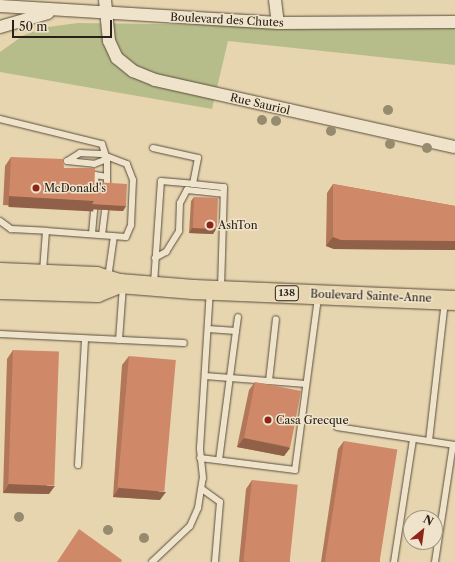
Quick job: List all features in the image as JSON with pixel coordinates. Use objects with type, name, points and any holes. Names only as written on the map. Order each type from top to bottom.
[{"type":"main road","points":[[0,265],[22,275]]},
{"type":"main road","name":"Boulevard Sainte-Anne","points":[[0,272],[22,275],[96,276],[117,282],[216,290],[450,300]]},
{"type":"main road","name":"Boulevard Sainte-Anne","points":[[0,289],[97,292],[117,282]]},
{"type":"street","name":"Rue Sauriol","points":[[105,0],[109,41],[117,58],[133,71],[155,80],[455,147]]},
{"type":"street","points":[[274,0],[278,23]]},
{"type":"street","name":"Boulevard des Chutes","points":[[0,6],[278,23],[455,22]]},
{"type":"street","points":[[0,27],[39,14],[71,10]]},
{"type":"lane","points":[[0,119],[102,144],[107,159],[107,188]]},
{"type":"lane","points":[[152,148],[198,158],[193,184]]},
{"type":"lane","points":[[0,221],[11,229],[126,237],[131,225],[133,180],[127,164],[107,159],[100,154],[80,153],[67,161],[94,164],[107,159]]},
{"type":"lane","points":[[96,187],[95,175],[107,177]]},
{"type":"lane","points":[[154,286],[161,181],[224,187],[216,290],[208,329],[200,458],[202,489],[190,526],[154,561]]},
{"type":"lane","points":[[155,258],[166,252],[179,231],[180,203],[187,190],[223,194]]},
{"type":"lane","points":[[92,234],[94,209]]},
{"type":"lane","points":[[102,235],[105,210]]},
{"type":"lane","points":[[43,275],[46,231]]},
{"type":"lane","points":[[114,236],[119,340]]},
{"type":"lane","points":[[200,458],[295,470],[319,294]]},
{"type":"lane","points":[[429,441],[450,300]]},
{"type":"lane","points":[[219,460],[232,379],[238,317]]},
{"type":"lane","points":[[269,381],[276,319]]},
{"type":"lane","points":[[208,329],[236,331]]},
{"type":"lane","points":[[0,334],[184,343]]},
{"type":"lane","points":[[78,465],[85,339]]},
{"type":"lane","points":[[205,376],[306,384]]},
{"type":"lane","points":[[337,427],[454,445],[435,562]]},
{"type":"lane","points":[[394,562],[413,438]]},
{"type":"lane","points":[[202,489],[220,502],[215,562]]},
{"type":"green space","points":[[78,23],[455,28],[455,65],[228,41],[212,109],[0,72],[0,52],[24,35],[48,27]]},
{"type":"building","points":[[11,157],[63,159],[64,168],[95,168],[94,201],[9,196]]},
{"type":"building","points":[[94,182],[127,184],[126,206],[92,204],[94,201]]},
{"type":"building","points":[[333,184],[455,206],[455,241],[341,240],[333,237]]},
{"type":"building","points":[[194,197],[218,198],[217,229],[193,228]]},
{"type":"building","points":[[13,350],[59,352],[54,486],[8,484]]},
{"type":"building","points":[[129,356],[176,360],[164,492],[117,487]]},
{"type":"building","points":[[255,382],[301,391],[290,447],[244,438]]},
{"type":"building","points":[[344,441],[397,449],[380,562],[325,561]]},
{"type":"building","points":[[252,480],[298,485],[290,562],[243,562]]},
{"type":"building","points":[[79,529],[122,560],[121,562],[57,562]]},
{"type":"place","name":"McDonald's","points":[[36,188]]},
{"type":"place","name":"AshTon","points":[[210,225]]},
{"type":"place","name":"Casa Grecque","points":[[268,420]]}]
